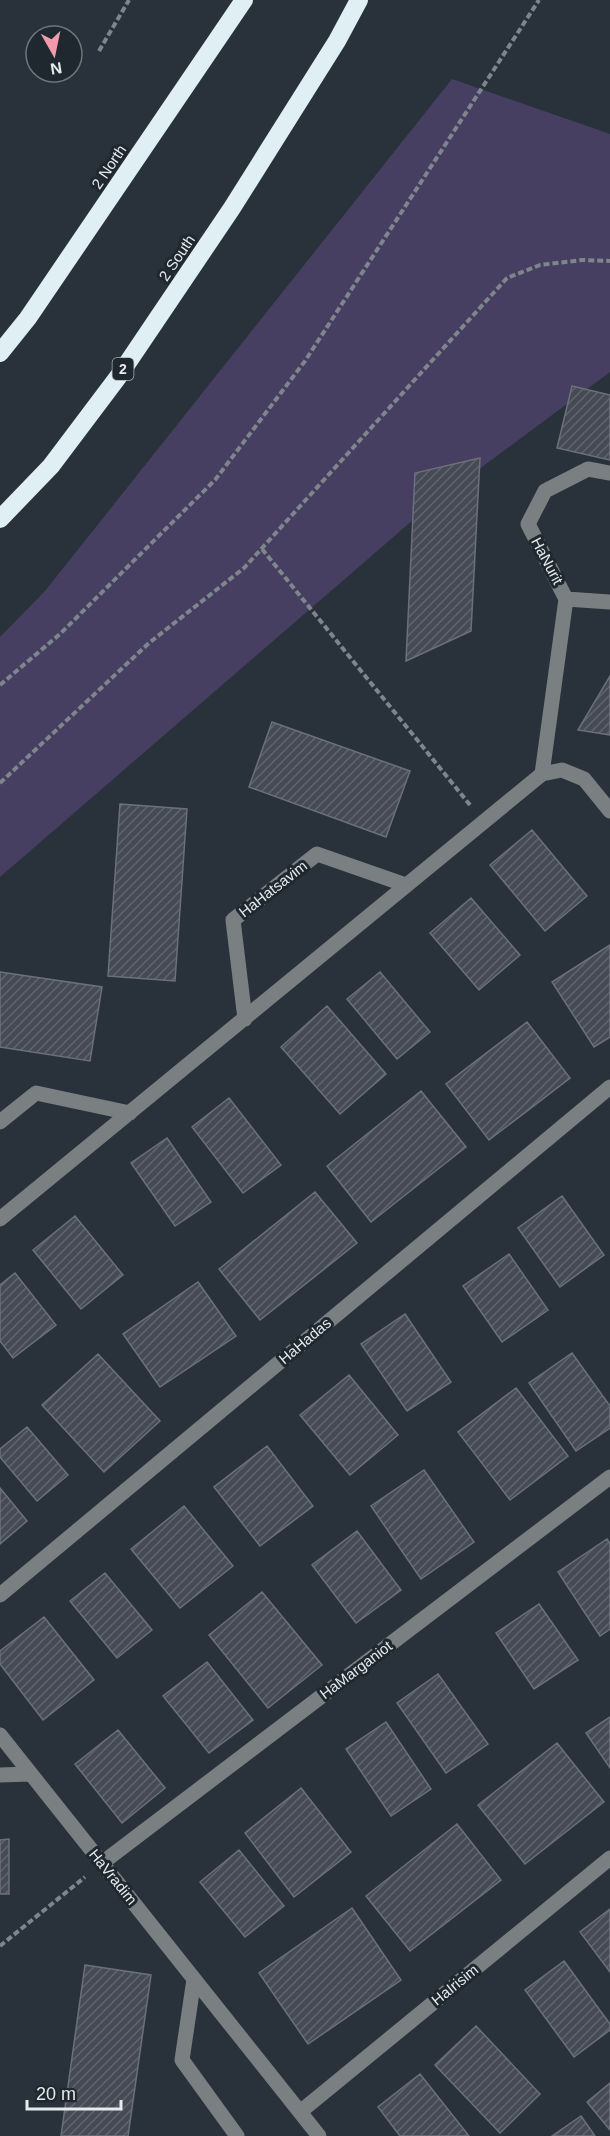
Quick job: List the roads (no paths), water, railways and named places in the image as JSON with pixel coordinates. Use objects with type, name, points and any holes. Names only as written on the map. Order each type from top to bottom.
[{"type":"highway","name":"2 North","points":[[0,353],[28,318],[244,0]]},
{"type":"highway","name":"2 South","points":[[0,519],[51,466],[118,377],[232,208],[337,41],[360,0]]},
{"type":"street","name":"HaNurit","points":[[542,774],[566,598],[528,524],[545,491],[588,469],[610,473]]},
{"type":"street","name":"HaNurit","points":[[566,598],[610,602]]},
{"type":"street","points":[[0,1219],[542,774],[562,770],[584,779],[610,812]]},
{"type":"street","name":"HaHatsavim","points":[[244,1019],[233,920],[317,854],[406,885]]},
{"type":"street","name":"HaHadas","points":[[0,1595],[610,1087]]},
{"type":"street","points":[[0,1122],[36,1093],[130,1113]]},
{"type":"street","name":"HaMarganiot","points":[[102,1863],[610,1477]]},
{"type":"street","name":"HaVradim","points":[[0,1735],[319,2136]]},
{"type":"street","points":[[0,1775],[31,1774]]},
{"type":"street","name":"HaIrisim","points":[[300,2112],[610,1858]]},
{"type":"street","points":[[194,1979],[182,2060],[237,2136]]}]
